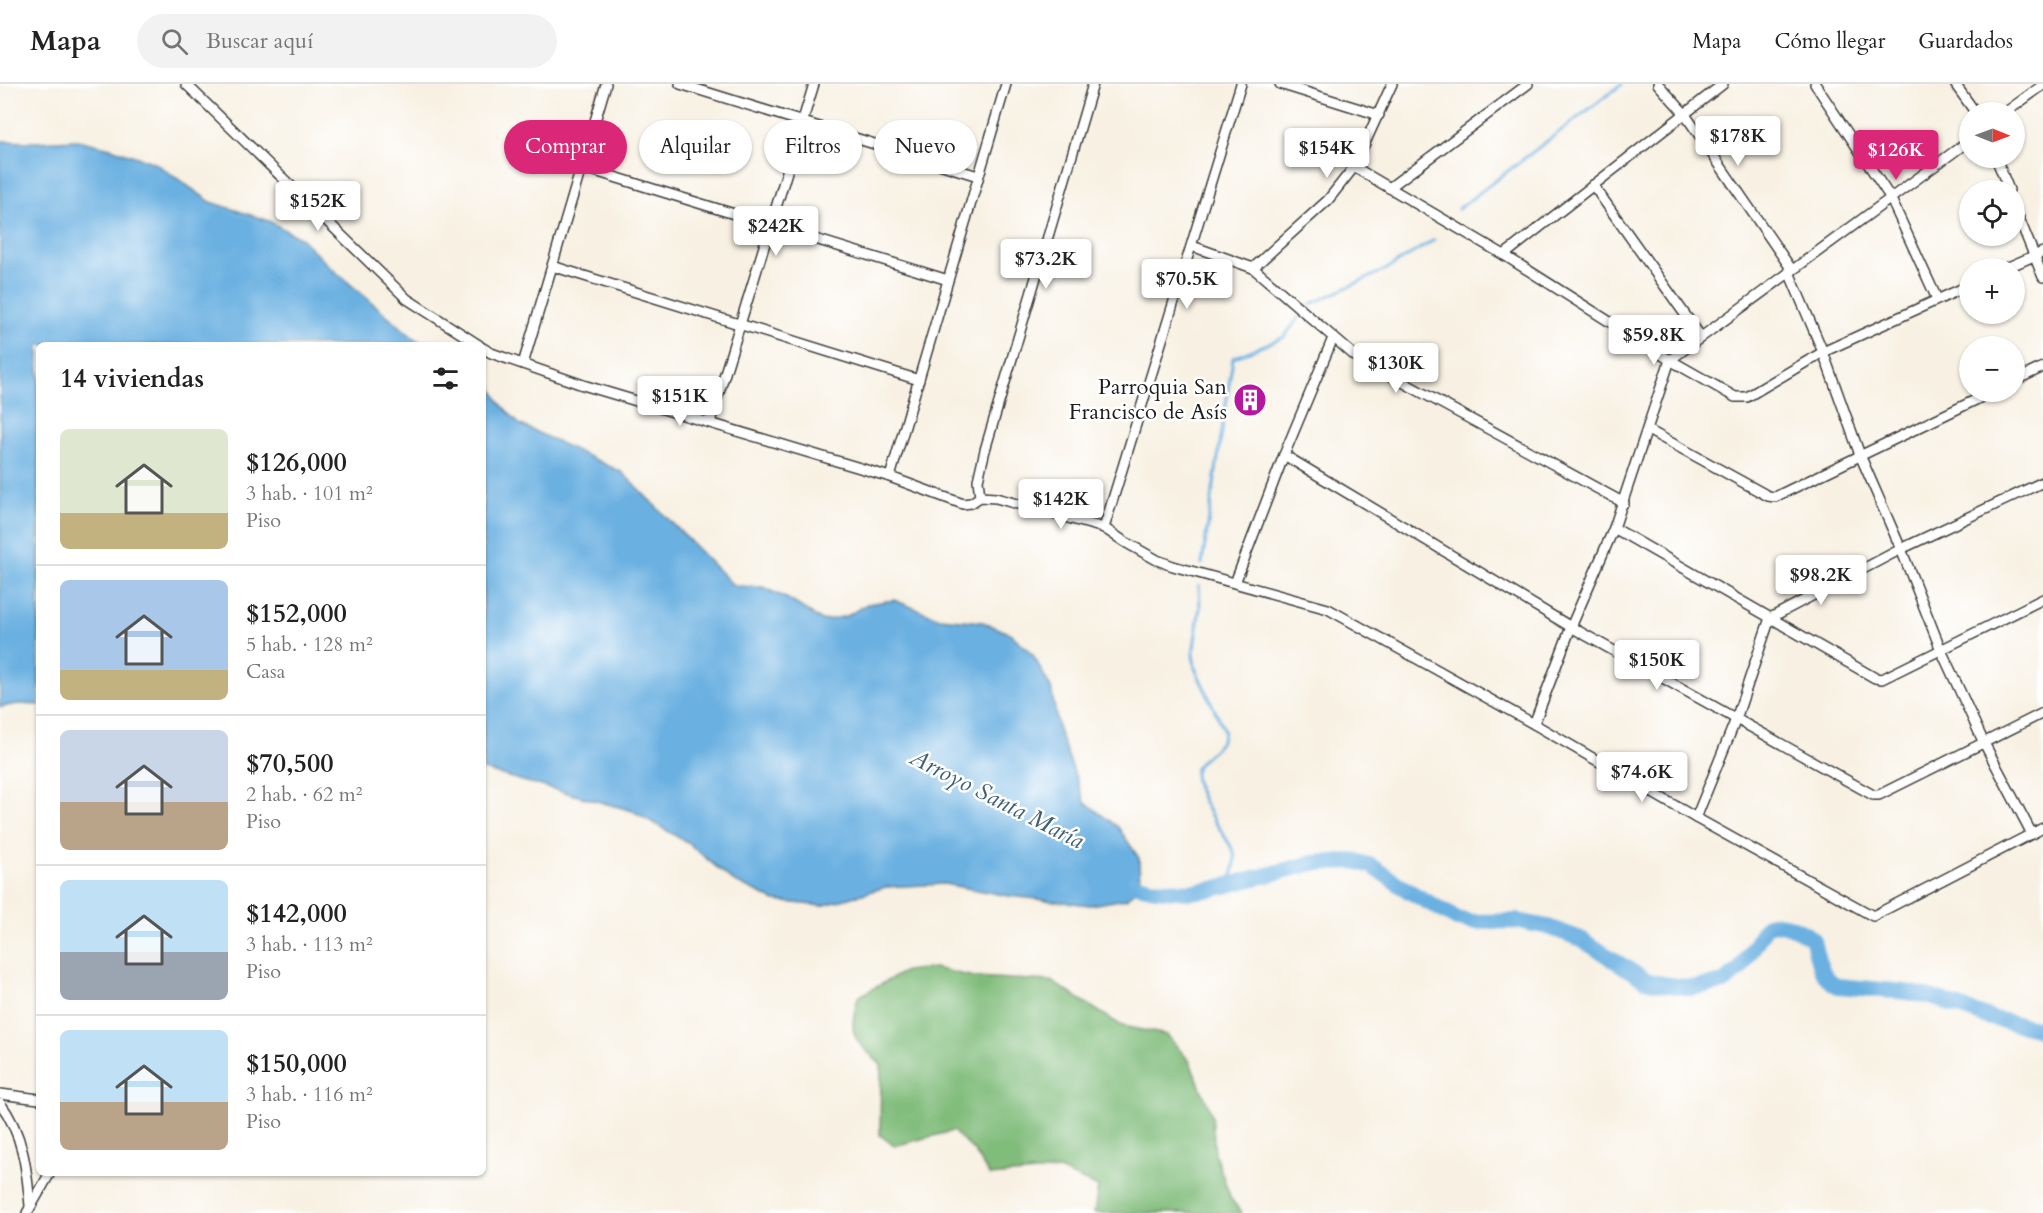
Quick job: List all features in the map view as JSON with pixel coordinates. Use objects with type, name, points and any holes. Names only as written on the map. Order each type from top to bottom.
[{"type":"street","points":[[186,84],[407,299],[473,342]]},
{"type":"street","points":[[596,120],[606,84]]},
{"type":"street","points":[[680,84],[793,120]]},
{"type":"street","points":[[803,120],[814,84]]},
{"type":"street","points":[[890,477],[1006,84]]},
{"type":"street","points":[[981,497],[978,480],[985,450],[1093,84]]},
{"type":"street","points":[[1104,528],[1241,84]]},
{"type":"street","points":[[1280,84],[1379,115]]},
{"type":"street","points":[[1253,268],[1328,200],[1354,167],[1392,84]]},
{"type":"street","points":[[1389,188],[1528,84]]},
{"type":"street","points":[[1658,84],[1684,113],[1791,271],[1860,455],[1901,549],[1941,650],[1983,741],[2032,834]]},
{"type":"street","points":[[1504,255],[1724,84]]},
{"type":"street","points":[[1815,84],[1890,197],[1937,299]]},
{"type":"street","points":[[1955,84],[1968,102]]},
{"type":"street","points":[[2020,102],[2043,85]]},
{"type":"street","points":[[862,141],[978,176]]},
{"type":"street","points":[[1534,724],[1571,627],[1624,503],[1670,360],[1959,148]]},
{"type":"street","points":[[1354,167],[1504,255],[1670,360],[1735,397],[1747,398],[1822,352],[1959,290]]},
{"type":"street","points":[[523,364],[580,174]]},
{"type":"street","points":[[605,174],[948,280]]},
{"type":"street","points":[[710,422],[786,174]]},
{"type":"street","points":[[1593,185],[1701,337]]},
{"type":"street","points":[[2025,234],[2043,277]]},
{"type":"street","points":[[1192,246],[1253,268],[1355,356],[1624,503]]},
{"type":"street","points":[[2025,260],[2043,252]]},
{"type":"street","points":[[552,266],[919,380]]},
{"type":"street","points":[[1235,583],[1284,454],[1333,338]]},
{"type":"street","points":[[486,350],[582,385],[890,477],[963,504],[971,503],[981,497],[996,498],[1021,503],[1104,528],[1157,560],[1328,609],[1696,818],[1874,916],[2043,828]]},
{"type":"street","points":[[2025,376],[2043,367]]},
{"type":"street","points":[[1648,430],[1768,496],[1775,497],[1971,402]]},
{"type":"street","points":[[1284,454],[1571,627],[1873,795],[1879,795],[2043,713]]},
{"type":"street","points":[[1696,818],[1736,719],[1770,618],[1901,549],[2043,482]]},
{"type":"street","points":[[1614,528],[1875,678],[1882,679],[2043,599]]},
{"type":"street","points":[[0,1094],[36,1099]]},
{"type":"street","points":[[1,1107],[21,1142],[25,1159],[28,1210]]},
{"type":"street","points":[[28,1210],[48,1176]]},
{"type":"green space","points":[[934,968],[974,977],[1051,981],[1122,1026],[1167,1035],[1190,1062],[1212,1115],[1215,1154],[1231,1199],[1242,1213],[1094,1213],[1098,1187],[1059,1170],[990,1176],[974,1151],[953,1131],[894,1146],[880,1135],[881,1065],[855,1036],[853,1021],[858,997],[905,971]]},
{"type":"water","points":[[77,140],[111,148],[155,163],[211,202],[269,221],[302,239],[329,266],[420,342],[36,342],[36,705],[18,704],[0,707],[0,141]]},
{"type":"water","points":[[486,380],[500,403],[519,424],[622,472],[734,586],[763,587],[790,600],[822,621],[847,616],[867,604],[894,600],[940,618],[983,622],[1011,634],[1033,655],[1051,688],[1059,732],[1085,802],[1118,827],[1139,858],[1140,887],[1126,899],[1090,905],[1009,896],[944,884],[886,887],[822,906],[775,901],[733,881],[688,843],[633,811],[486,771]]},
{"type":"waterway","points":[[1458,209],[1622,84]]},
{"type":"waterway","points":[[1309,305],[1385,270],[1434,240]]},
{"type":"waterway","points":[[1202,564],[1233,358],[1284,337],[1300,316]]},
{"type":"waterway","points":[[1199,586],[1200,607],[1193,654],[1195,668],[1224,730],[1219,744],[1199,763],[1195,774],[1204,803],[1234,853],[1235,865],[1229,885]]},
{"type":"waterway","name":"Arroyo Santa María","points":[[1120,881],[1155,889],[1189,892],[1213,889],[1313,863],[1355,861],[1372,866],[1407,890],[1457,919],[1473,922],[1518,921],[1548,927],[1581,939],[1645,980],[1692,988],[1724,982],[1740,969],[1767,925],[1779,924],[1796,929],[1812,938],[1826,977],[1838,986],[1906,992],[1931,997],[1990,1018],[2032,1027],[2043,1032]]},
{"type":"place","name":"Parroquia San Francisco de Asís","points":[[1250,400]]}]
